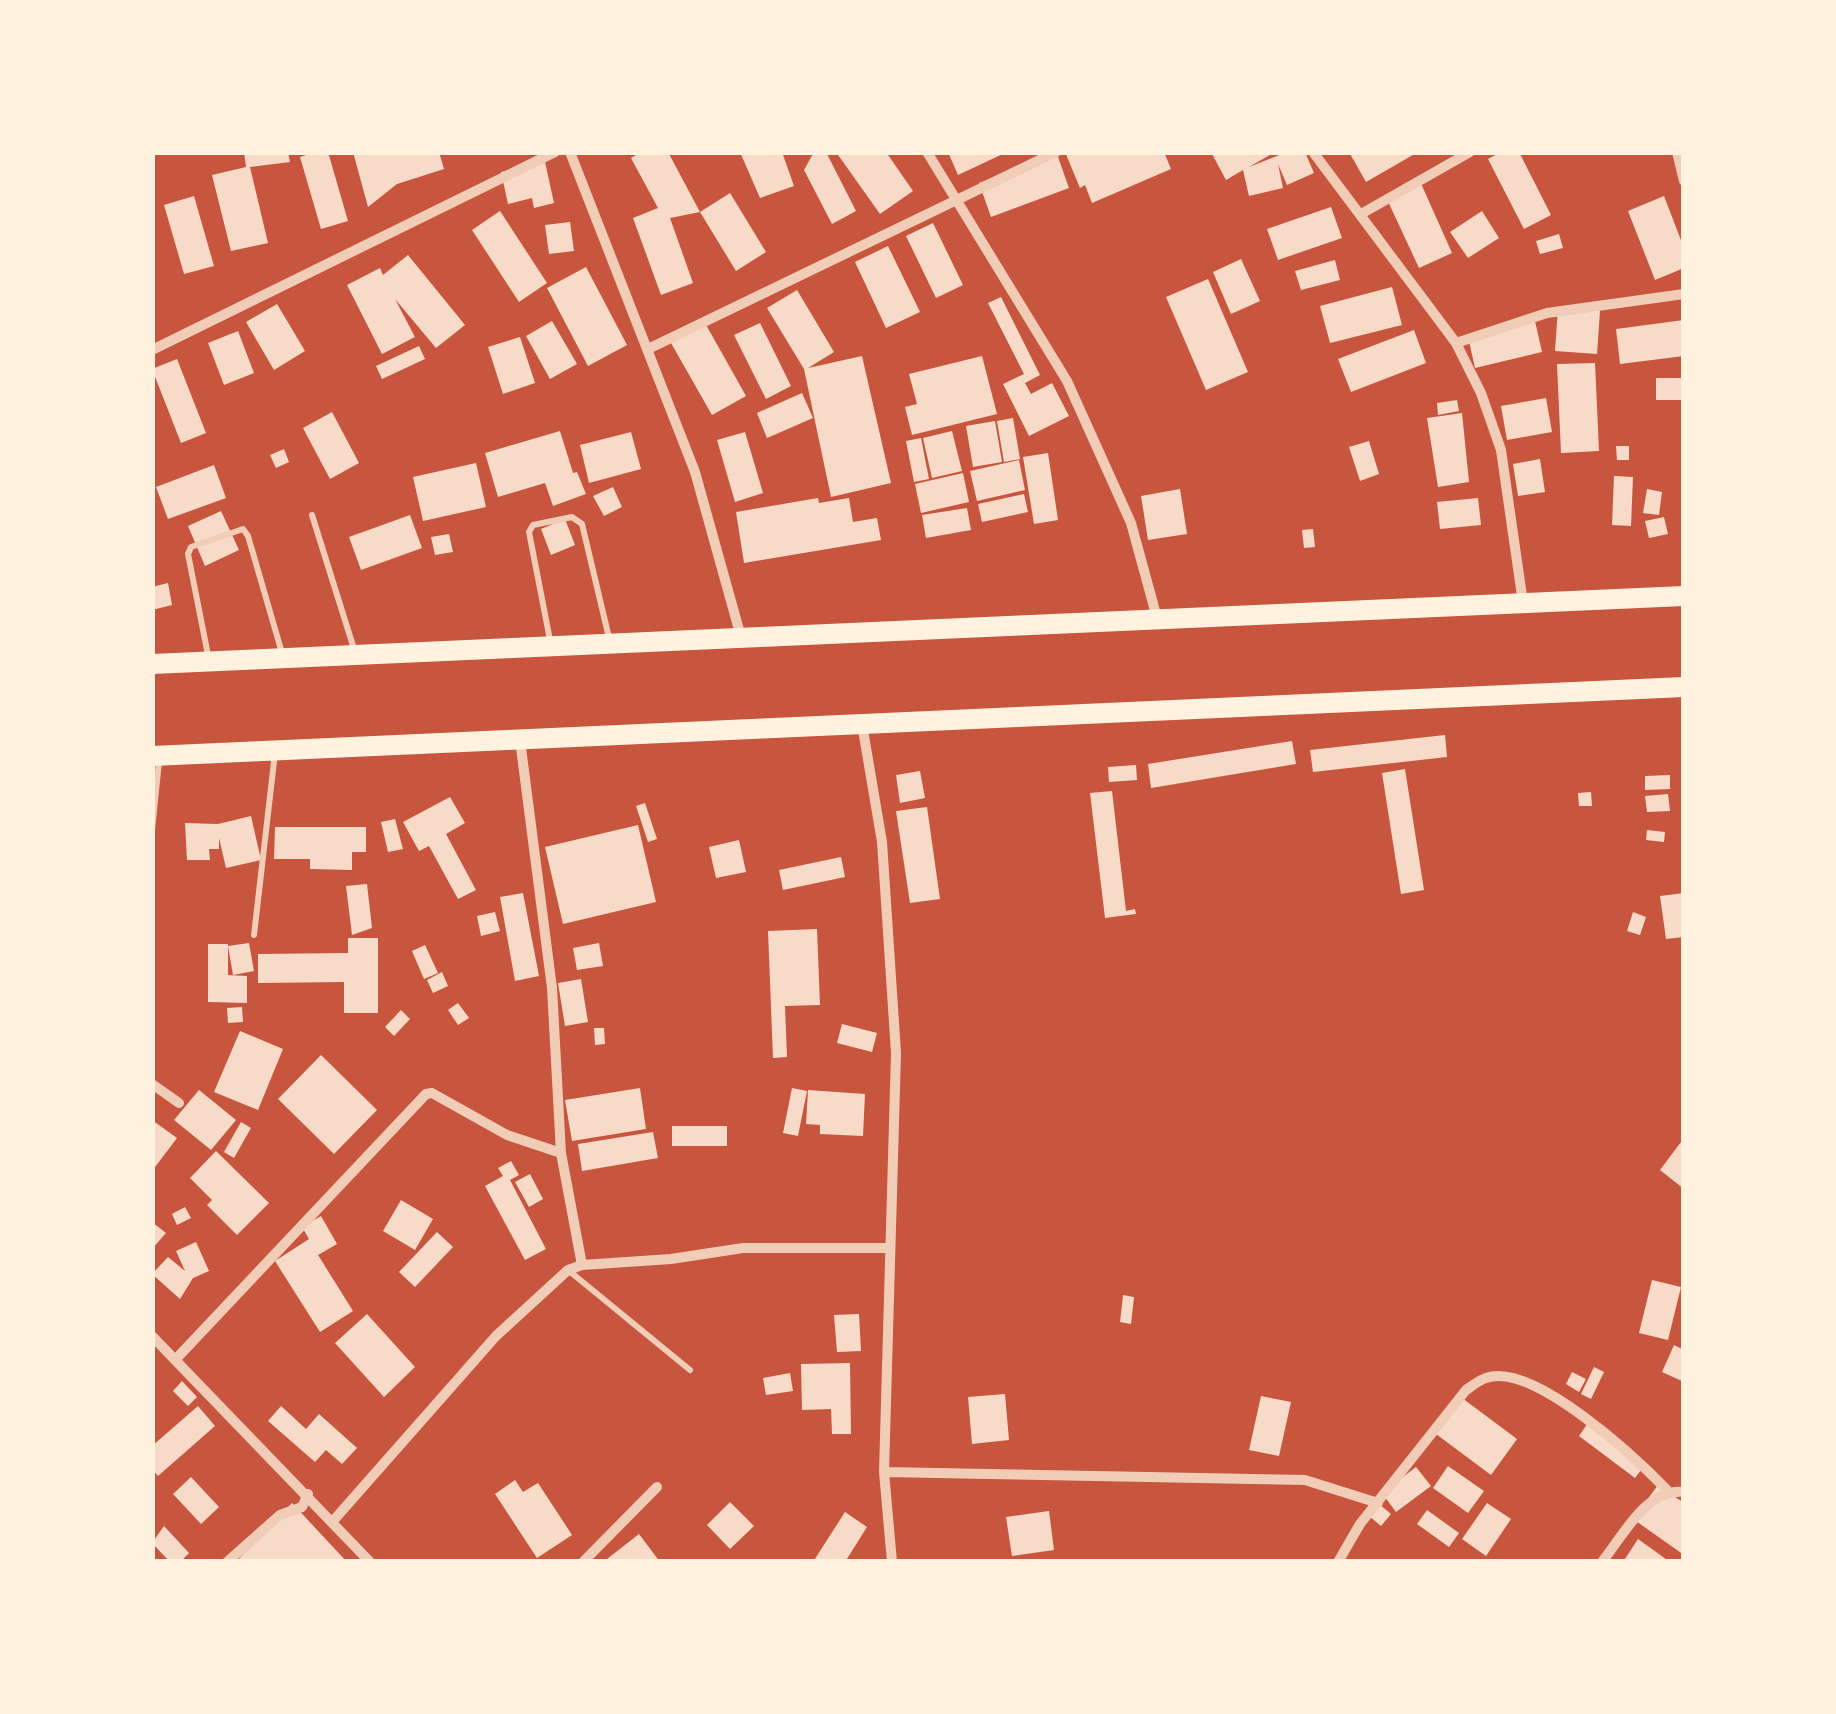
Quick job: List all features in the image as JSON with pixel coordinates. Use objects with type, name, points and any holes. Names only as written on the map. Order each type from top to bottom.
[{"type":"highway","points":[[152,664],[1684,596]]},
{"type":"highway","points":[[156,756],[1684,687]]},
{"type":"street","points":[[152,350],[555,152]]},
{"type":"street","points":[[570,152],[695,472],[742,638]]},
{"type":"street","points":[[927,152],[952,200],[1066,382],[1131,522],[1157,619]]},
{"type":"street","points":[[648,348],[1056,152]]},
{"type":"street","points":[[1313,152],[1456,344],[1481,392],[1501,450],[1524,603]]},
{"type":"street","points":[[1361,214],[1470,152]]},
{"type":"street","points":[[1676,152],[1684,181]]},
{"type":"street","points":[[1456,344],[1547,313],[1684,294]]},
{"type":"street","points":[[862,723],[882,842],[896,1052],[884,1472],[892,1562]]},
{"type":"street","points":[[519,738],[552,988],[561,1153],[582,1265]]},
{"type":"street","points":[[152,1084],[178,1103]]},
{"type":"street","points":[[176,1360],[426,1094],[507,1135],[561,1153]]},
{"type":"street","points":[[333,1521],[496,1336],[568,1270],[582,1265],[671,1259],[744,1248],[888,1248]]},
{"type":"street","points":[[152,1336],[308,1494],[368,1561]]},
{"type":"street","points":[[1338,1562],[1378,1502],[1466,1390],[1488,1377],[1508,1377],[1542,1391],[1638,1460],[1668,1491]]},
{"type":"street","points":[[884,1472],[1305,1480],[1378,1502]]},
{"type":"street","points":[[583,1562],[658,1487]]},
{"type":"street","points":[[1602,1562],[1654,1498],[1668,1491],[1684,1492]]},
{"type":"street","points":[[227,1562],[280,1515],[302,1506],[308,1494]]},
{"type":"lane","points":[[312,515],[356,655]]},
{"type":"lane","points":[[551,646],[529,532],[533,525],[572,517],[582,524],[611,644]]},
{"type":"lane","points":[[210,662],[188,554],[191,547],[234,528],[243,529],[248,536],[284,658]]},
{"type":"lane","points":[[254,935],[275,753]]},
{"type":"lane","points":[[152,830],[156,756]]},
{"type":"lane","points":[[568,1270],[690,1370]]},
{"type":"building","points":[[244,152],[288,152],[290,162],[250,167],[268,243],[231,251],[212,175],[246,167]]},
{"type":"building","points":[[328,152],[348,221],[321,229],[300,157]]},
{"type":"building","points":[[353,152],[439,152],[444,169],[397,184],[368,207]]},
{"type":"building","points":[[641,152],[668,152],[700,212],[670,218],[693,283],[661,295],[633,218],[658,208],[631,158]]},
{"type":"building","points":[[740,152],[782,152],[794,186],[760,198]]},
{"type":"building","points":[[814,152],[826,152],[856,211],[832,224],[804,170]]},
{"type":"building","points":[[836,152],[886,152],[913,191],[880,214]]},
{"type":"building","points":[[948,152],[1007,152],[958,175]]},
{"type":"building","points":[[1065,152],[1164,152],[1171,169],[1092,203],[1085,185],[1080,188]]},
{"type":"building","points":[[1211,152],[1275,152],[1249,167],[1287,152],[1305,152],[1314,173],[1287,185],[1278,164],[1283,188],[1249,196],[1243,170],[1226,180]]},
{"type":"building","points":[[1349,152],[1418,152],[1366,182]]},
{"type":"building","points":[[1501,152],[1519,152],[1551,215],[1524,229],[1488,159]]},
{"type":"building","points":[[1057,154],[1069,188],[991,217],[979,183]]},
{"type":"building","points":[[545,162],[554,203],[534,208],[532,198],[508,204],[501,172]]},
{"type":"building","points":[[1419,179],[1452,253],[1419,268],[1385,195]]},
{"type":"building","points":[[730,193],[766,252],[736,271],[700,212]]},
{"type":"building","points":[[194,196],[214,266],[184,274],[164,205]]},
{"type":"building","points":[[1664,196],[1684,248],[1684,268],[1655,280],[1628,211]]},
{"type":"building","points":[[1331,207],[1342,238],[1278,260],[1267,229]]},
{"type":"building","points":[[500,211],[547,283],[519,302],[472,230]]},
{"type":"building","points":[[1482,211],[1499,238],[1468,258],[1450,232]]},
{"type":"building","points":[[570,222],[574,251],[549,254],[545,225]]},
{"type":"building","points":[[933,223],[963,285],[936,298],[906,236]]},
{"type":"building","points":[[1559,234],[1563,248],[1540,254],[1536,241]]},
{"type":"building","points":[[888,246],[920,312],[886,328],[855,262]]},
{"type":"building","points":[[408,255],[465,325],[436,348],[395,299],[415,337],[382,354],[347,285],[380,268],[383,275]]},
{"type":"building","points":[[1241,259],[1260,301],[1231,314],[1213,272]]},
{"type":"building","points":[[1335,260],[1340,280],[1301,290],[1295,271]]},
{"type":"building","points":[[586,267],[627,345],[588,366],[547,288]]},
{"type":"building","points":[[1208,279],[1248,372],[1206,390],[1166,297]]},
{"type":"building","points":[[1392,287],[1402,325],[1330,343],[1320,306]]},
{"type":"building","points":[[797,290],[834,352],[808,368],[862,356],[891,483],[831,497],[804,369],[767,308]]},
{"type":"building","points":[[1001,297],[1040,375],[1025,383],[1031,394],[1052,383],[1069,416],[1029,436],[1003,384],[1024,374],[988,303]]},
{"type":"building","points":[[277,304],[305,351],[274,370],[246,322]]},
{"type":"building","points":[[1558,308],[1600,311],[1597,354],[1555,351]]},
{"type":"building","points":[[1684,320],[1684,356],[1620,364],[1616,329]]},
{"type":"building","points":[[552,321],[577,364],[550,379],[526,336]]},
{"type":"building","points":[[1535,321],[1542,352],[1475,368],[1468,337]]},
{"type":"building","points":[[705,323],[746,396],[712,415],[671,343]]},
{"type":"building","points":[[760,323],[791,386],[766,399],[734,335]]},
{"type":"building","points":[[1414,330],[1426,363],[1351,392],[1338,359]]},
{"type":"building","points":[[238,331],[254,373],[224,385],[208,343]]},
{"type":"building","points":[[520,337],[535,383],[503,394],[488,347]]},
{"type":"building","points":[[419,346],[425,359],[382,379],[376,366]]},
{"type":"building","points":[[982,356],[997,414],[912,435],[905,407],[917,404],[909,374]]},
{"type":"building","points":[[177,359],[206,433],[181,443],[152,369]]},
{"type":"building","points":[[1595,363],[1599,451],[1561,453],[1557,364]]},
{"type":"building","points":[[1656,378],[1684,378],[1684,400],[1656,400]]},
{"type":"building","points":[[802,393],[813,418],[767,438],[757,413]]},
{"type":"building","points":[[1546,398],[1552,432],[1507,440],[1501,406]]},
{"type":"building","points":[[1457,400],[1459,411],[1438,415],[1437,403]]},
{"type":"building","points":[[332,412],[359,463],[330,479],[303,428]]},
{"type":"building","points":[[1462,413],[1469,482],[1438,487],[1427,418]]},
{"type":"building","points":[[1013,418],[1020,459],[1004,462],[997,421]]},
{"type":"building","points":[[995,421],[1002,462],[973,467],[966,426]]},
{"type":"building","points":[[560,431],[573,473],[577,472],[586,494],[553,506],[545,483],[498,497],[485,453]]},
{"type":"building","points":[[952,431],[962,471],[932,478],[923,438]]},
{"type":"building","points":[[631,432],[641,469],[589,483],[580,445]]},
{"type":"building","points":[[745,432],[763,493],[735,502],[717,440]]},
{"type":"building","points":[[921,438],[929,479],[914,482],[906,441]]},
{"type":"building","points":[[1369,441],[1379,474],[1360,481],[1349,447]]},
{"type":"building","points":[[1616,446],[1629,446],[1629,460],[1617,460]]},
{"type":"building","points":[[284,449],[289,462],[276,468],[270,455]]},
{"type":"building","points":[[1048,453],[1058,520],[1034,524],[1023,457]]},
{"type":"building","points":[[1540,459],[1545,492],[1518,496],[1513,464]]},
{"type":"building","points":[[1019,460],[1025,490],[977,501],[970,471]]},
{"type":"building","points":[[476,463],[486,507],[423,521],[413,477]]},
{"type":"building","points":[[214,465],[226,498],[168,519],[156,487]]},
{"type":"building","points":[[963,473],[969,502],[921,513],[915,484]]},
{"type":"building","points":[[1614,476],[1633,477],[1631,526],[1612,525]]},
{"type":"building","points":[[613,487],[622,507],[604,516],[593,496]]},
{"type":"building","points":[[1180,489],[1187,534],[1148,540],[1141,496]]},
{"type":"building","points":[[1647,489],[1662,492],[1659,515],[1643,513]]},
{"type":"building","points":[[1024,494],[1028,512],[982,522],[978,504]]},
{"type":"building","points":[[818,498],[819,503],[849,498],[853,522],[877,518],[881,540],[744,563],[736,512]]},
{"type":"building","points":[[1478,498],[1481,525],[1440,529],[1437,502]]},
{"type":"building","points":[[967,508],[971,530],[926,538],[922,515]]},
{"type":"building","points":[[221,511],[239,550],[205,566],[188,526]]},
{"type":"building","points":[[410,515],[422,548],[361,570],[349,537]]},
{"type":"building","points":[[1664,517],[1668,534],[1649,538],[1645,521]]},
{"type":"building","points":[[565,519],[575,545],[551,555],[541,529]]},
{"type":"building","points":[[1313,529],[1315,547],[1304,548],[1302,530]]},
{"type":"building","points":[[449,534],[453,552],[435,555],[431,537]]},
{"type":"building","points":[[168,583],[172,605],[152,610],[152,587]]},
{"type":"building","points":[[1445,735],[1447,757],[1313,772],[1310,750]]},
{"type":"building","points":[[1292,741],[1296,764],[1151,788],[1148,764]]},
{"type":"building","points":[[1136,765],[1137,780],[1109,782],[1108,767]]},
{"type":"building","points":[[1405,769],[1424,890],[1401,894],[1382,773]]},
{"type":"building","points":[[920,771],[925,798],[900,803],[896,775]]},
{"type":"building","points":[[1670,775],[1670,789],[1645,790],[1645,776]]},
{"type":"building","points":[[1112,791],[1126,911],[1135,909],[1136,914],[1105,918],[1090,793]]},
{"type":"building","points":[[1591,792],[1592,806],[1579,806],[1578,793]]},
{"type":"building","points":[[1668,794],[1670,811],[1647,812],[1645,796]]},
{"type":"building","points":[[450,797],[465,823],[446,834],[476,890],[458,899],[429,846],[419,851],[403,822]]},
{"type":"building","points":[[645,803],[657,839],[648,842],[636,806]]},
{"type":"building","points":[[927,807],[940,899],[910,903],[896,811]]},
{"type":"building","points":[[251,816],[261,860],[226,868],[219,838],[219,849],[209,849],[210,860],[187,860],[185,823],[218,824]]},
{"type":"building","points":[[395,819],[403,849],[388,852],[381,822]]},
{"type":"building","points":[[638,825],[656,902],[563,924],[545,847]]},
{"type":"building","points":[[275,827],[366,827],[366,852],[352,852],[352,870],[310,869],[310,859],[274,859]]},
{"type":"building","points":[[1647,830],[1665,832],[1664,842],[1646,840]]},
{"type":"building","points":[[739,840],[746,872],[716,878],[709,847]]},
{"type":"building","points":[[841,857],[845,877],[783,890],[779,870]]},
{"type":"building","points":[[367,884],[372,928],[352,935],[346,886]]},
{"type":"building","points":[[523,893],[539,976],[515,981],[500,897]]},
{"type":"building","points":[[1684,893],[1684,937],[1666,939],[1660,896]]},
{"type":"building","points":[[495,912],[500,931],[481,936],[477,916]]},
{"type":"building","points":[[1633,912],[1646,917],[1640,935],[1627,931]]},
{"type":"building","points":[[817,929],[820,1005],[785,1006],[787,1057],[773,1058],[768,931]]},
{"type":"building","points":[[348,938],[378,938],[378,1013],[344,1013],[344,982],[258,983],[258,954],[348,953]]},
{"type":"building","points":[[249,943],[254,971],[233,975],[228,946]]},
{"type":"building","points":[[599,943],[603,966],[577,970],[573,948]]},
{"type":"building","points":[[208,944],[228,944],[228,975],[247,976],[247,1003],[208,1002]]},
{"type":"building","points":[[425,945],[438,973],[424,979],[412,951]]},
{"type":"building","points":[[442,972],[448,986],[433,993],[427,980]]},
{"type":"building","points":[[581,979],[588,1022],[565,1026],[558,983]]},
{"type":"building","points":[[458,1003],[469,1018],[458,1025],[448,1010]]},
{"type":"building","points":[[242,1007],[243,1022],[228,1023],[227,1008]]},
{"type":"building","points":[[401,1010],[410,1019],[394,1036],[385,1027]]},
{"type":"building","points":[[842,1024],[877,1033],[872,1052],[837,1043]]},
{"type":"building","points":[[594,1028],[604,1028],[605,1044],[595,1045]]},
{"type":"building","points":[[240,1031],[283,1049],[258,1110],[214,1092]]},
{"type":"building","points":[[321,1055],[377,1110],[334,1154],[278,1099]]},
{"type":"building","points":[[640,1088],[646,1129],[572,1141],[565,1100]]},
{"type":"building","points":[[792,1088],[807,1091],[798,1136],[783,1133]]},
{"type":"building","points":[[199,1090],[236,1120],[211,1150],[174,1120]]},
{"type":"building","points":[[808,1090],[865,1094],[863,1136],[820,1134],[820,1125],[806,1124]]},
{"type":"building","points":[[152,1120],[177,1138],[152,1171]]},
{"type":"building","points":[[241,1122],[251,1128],[234,1158],[224,1152]]},
{"type":"building","points":[[672,1126],[727,1126],[727,1146],[672,1146]]},
{"type":"building","points":[[653,1132],[658,1158],[582,1171],[578,1144]]},
{"type":"building","points":[[1681,1142],[1684,1144],[1684,1189],[1660,1170]]},
{"type":"building","points":[[216,1151],[269,1203],[237,1235],[207,1205],[212,1200],[190,1178]]},
{"type":"building","points":[[511,1161],[519,1175],[510,1180],[546,1249],[525,1260],[485,1186],[503,1176],[498,1168]]},
{"type":"building","points":[[530,1174],[543,1199],[529,1207],[515,1182]]},
{"type":"building","points":[[401,1200],[433,1219],[415,1250],[383,1231]]},
{"type":"building","points":[[185,1207],[191,1218],[177,1225],[172,1214]]},
{"type":"building","points":[[321,1216],[337,1244],[318,1255],[353,1311],[320,1332],[275,1261],[309,1239],[302,1227]]},
{"type":"building","points":[[152,1222],[166,1233],[152,1249]]},
{"type":"building","points":[[437,1232],[453,1247],[415,1287],[399,1272]]},
{"type":"building","points":[[196,1242],[209,1271],[193,1278],[180,1299],[152,1274],[168,1257],[185,1271],[176,1251]]},
{"type":"building","points":[[1652,1280],[1681,1287],[1668,1340],[1639,1333]]},
{"type":"building","points":[[1123,1295],[1134,1297],[1131,1324],[1120,1322]]},
{"type":"building","points":[[367,1314],[415,1367],[384,1397],[335,1343]]},
{"type":"building","points":[[859,1314],[861,1351],[837,1352],[834,1315]]},
{"type":"building","points":[[1674,1345],[1684,1350],[1684,1382],[1662,1372]]},
{"type":"building","points":[[850,1363],[851,1434],[832,1434],[831,1409],[802,1410],[801,1364]]},
{"type":"building","points":[[1594,1367],[1604,1372],[1591,1399],[1581,1394]]},
{"type":"building","points":[[1572,1372],[1586,1379],[1579,1392],[1566,1384]]},
{"type":"building","points":[[790,1373],[793,1391],[766,1395],[763,1378]]},
{"type":"building","points":[[182,1381],[197,1397],[188,1406],[173,1391]]},
{"type":"building","points":[[1005,1394],[1009,1440],[972,1444],[968,1397]]},
{"type":"building","points":[[1261,1396],[1291,1402],[1279,1456],[1249,1450]]},
{"type":"building","points":[[1462,1398],[1517,1439],[1491,1475],[1436,1434]]},
{"type":"building","points":[[198,1406],[215,1426],[158,1476],[152,1469],[152,1446]]},
{"type":"building","points":[[281,1406],[306,1429],[319,1414],[357,1448],[342,1464],[326,1450],[315,1462],[268,1421]]},
{"type":"building","points":[[1588,1423],[1644,1466],[1635,1478],[1579,1436]]},
{"type":"building","points":[[1448,1466],[1484,1491],[1468,1513],[1433,1488]]},
{"type":"building","points":[[1416,1467],[1431,1486],[1396,1512],[1382,1493]]},
{"type":"building","points":[[191,1477],[219,1507],[201,1524],[173,1494]]},
{"type":"building","points":[[515,1480],[523,1492],[538,1483],[572,1535],[537,1558],[495,1494]]},
{"type":"building","points":[[1658,1485],[1684,1503],[1684,1555],[1633,1519]]},
{"type":"building","points":[[730,1502],[754,1526],[730,1549],[707,1525]]},
{"type":"building","points":[[292,1503],[347,1562],[236,1562]]},
{"type":"building","points":[[1487,1503],[1511,1519],[1486,1556],[1462,1539]]},
{"type":"building","points":[[1379,1504],[1391,1514],[1381,1526],[1369,1516]]},
{"type":"building","points":[[1427,1510],[1459,1533],[1449,1547],[1417,1524]]},
{"type":"building","points":[[1049,1511],[1054,1550],[1012,1556],[1006,1517]]},
{"type":"building","points":[[845,1512],[867,1527],[845,1562],[813,1562]]},
{"type":"building","points":[[164,1526],[189,1553],[180,1562],[170,1562],[152,1543]]},
{"type":"building","points":[[639,1534],[660,1562],[609,1562],[607,1559]]},
{"type":"building","points":[[1638,1539],[1670,1562],[1623,1562]]}]
